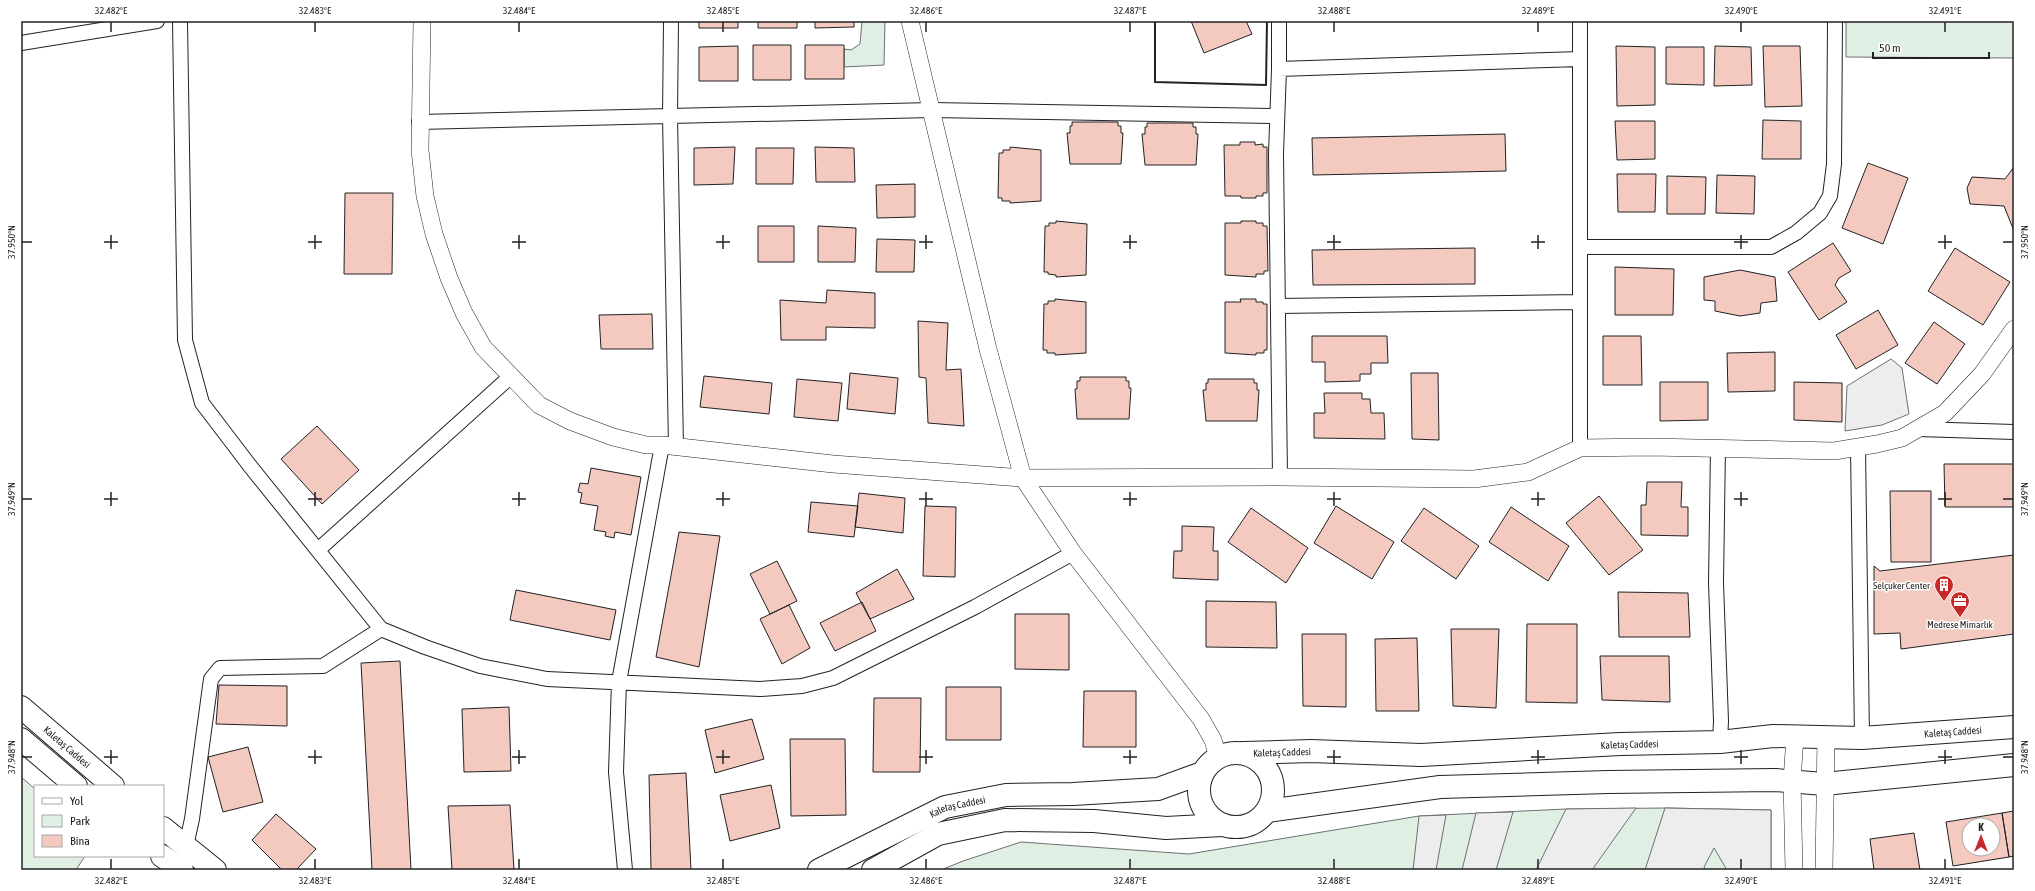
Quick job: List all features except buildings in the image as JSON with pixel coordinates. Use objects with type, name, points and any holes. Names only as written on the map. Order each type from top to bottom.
[{"type":"main road","name":"Kaletaş Caddesi","points":[[21,707],[113,785]]},
{"type":"main road","name":"Kaletaş Caddesi","points":[[1244,753],[1311,751],[1421,754],[1620,744],[1720,742],[1773,736],[1862,738],[2014,727]]},
{"type":"main road","points":[[21,739],[75,785]]},
{"type":"main road","points":[[1234,752],[1244,753],[1256,757],[1265,765],[1271,776],[1273,794],[1267,811],[1258,820],[1247,826],[1235,827],[1223,825],[1212,819],[1202,803],[1199,785],[1202,773],[1211,762],[1218,757],[1234,752]]},
{"type":"main road","points":[[1267,811],[1440,787],[1608,782],[1792,781],[1824,784],[2014,765]]},
{"type":"main road","name":"Kaletaş Caddesi","points":[[819,870],[945,807],[1006,795],[1073,794],[1158,789],[1202,773]]},
{"type":"main road","name":"Kaletaş Caddesi","points":[[873,870],[938,834],[1005,820],[1094,821],[1166,828],[1223,825]]},
{"type":"main road","points":[[164,829],[215,870]]},
{"type":"main road","points":[[163,857],[182,870]]},
{"type":"street","points":[[21,43],[157,21]]},
{"type":"street","points":[[180,21],[185,340],[202,403],[381,629],[425,647],[480,666],[547,679],[760,689],[802,686],[833,678],[975,607],[1073,553]]},
{"type":"street","points":[[422,21],[419,122],[420,150],[425,196],[434,234],[449,278],[464,313],[483,347],[510,377],[539,405],[570,421],[613,437],[646,445],[669,446],[833,464],[1023,478],[1280,477],[1474,479],[1528,472],[1580,448],[1718,448],[1834,451],[1902,438],[1945,413],[1982,374],[2014,329]]},
{"type":"street","points":[[625,870],[616,772],[619,682],[669,446],[671,21]]},
{"type":"street","points":[[910,21],[988,349],[1023,478],[1073,553],[1201,719],[1213,740],[1218,757]]},
{"type":"street","points":[[1279,21],[1276,154],[1280,477]]},
{"type":"street","points":[[1580,21],[1580,448]]},
{"type":"street","points":[[1580,247],[1771,247],[1796,233],[1820,213],[1830,196],[1834,164],[1835,21]]},
{"type":"street","points":[[1279,69],[1580,59]]},
{"type":"street","points":[[419,122],[932,110],[1277,116]]},
{"type":"street","points":[[1278,306],[1580,302]]},
{"type":"street","points":[[318,550],[510,377]]},
{"type":"street","points":[[1918,429],[2014,432]]},
{"type":"street","points":[[1858,447],[1862,738]]},
{"type":"street","points":[[1718,448],[1716,583],[1721,721],[1720,742]]},
{"type":"street","points":[[186,846],[192,819],[211,679],[220,668],[323,666],[381,629]]},
{"type":"street","points":[[1794,870],[1792,781],[1795,736]]},
{"type":"street","points":[[1824,870],[1824,784],[1826,737]]},
{"type":"green space","points":[[862,21],[885,21],[884,65],[844,67],[844,49],[851,50],[860,44]]},
{"type":"green space","points":[[1846,21],[2014,21],[2014,58],[1846,57]]},
{"type":"green space","points":[[21,777],[34,788],[34,857],[84,857],[76,870],[21,870]]},
{"type":"green space","points":[[1665,808],[1771,810],[1771,870],[941,870],[963,861],[1021,842],[1189,854],[1419,816],[1566,809]]},
{"type":"shaded area","points":[[1891,359],[1902,368],[1909,414],[1882,425],[1845,431],[1847,386]]},
{"type":"shaded area","points":[[1636,808],[1592,870],[1536,870],[1566,809]]},
{"type":"shaded area","points":[[1665,808],[1771,810],[1771,870],[1727,870],[1714,848],[1704,867],[1706,870],[1645,870]]},
{"type":"shaded area","points":[[1513,812],[1496,870],[1462,870],[1476,813]]},
{"type":"shaded area","points":[[1446,815],[1436,870],[1413,870],[1419,816]]},
{"type":"wall","points":[[1155,21],[1155,82],[1266,85],[1267,21]]},
{"type":"place","name":"Selçuker Center","points":[[1944,602]]},
{"type":"place","name":"Medrese Mimarlık","points":[[1960,618]]}]
